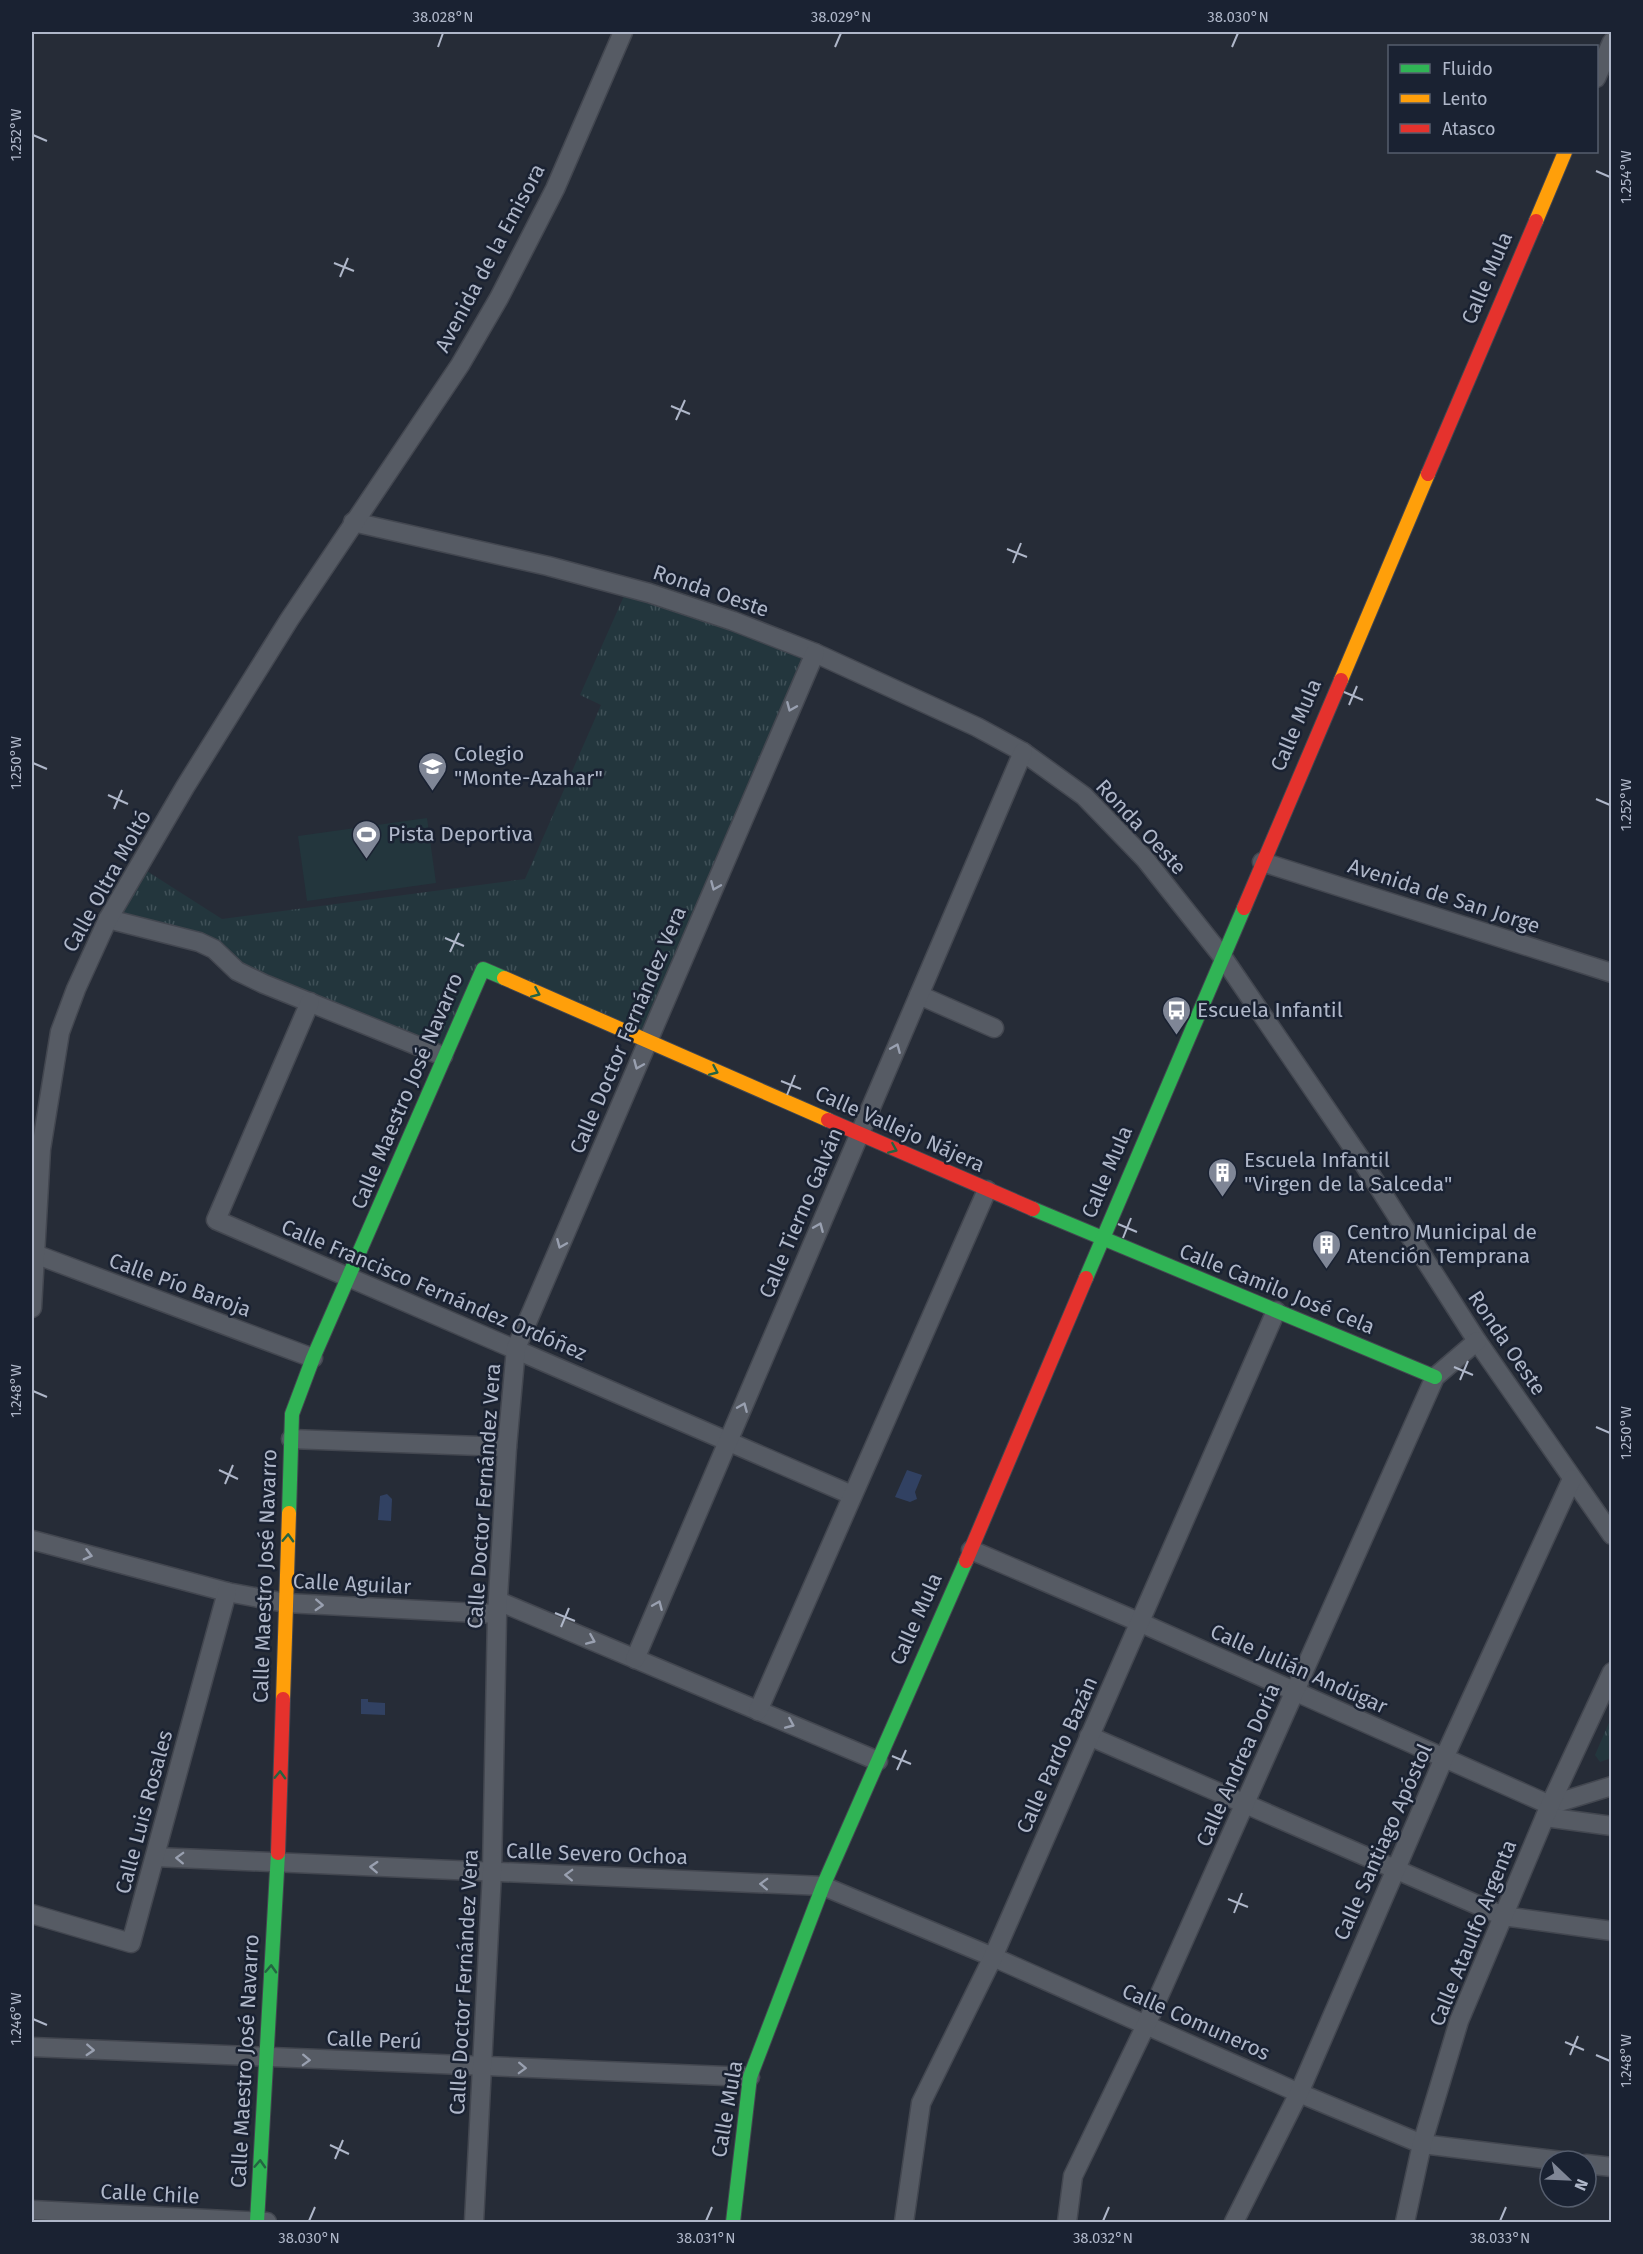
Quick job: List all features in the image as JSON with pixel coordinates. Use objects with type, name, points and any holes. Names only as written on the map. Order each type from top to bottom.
[{"type":"street","name":"Avenida de la Emisora","points":[[354,522],[460,365],[499,298],[555,189],[622,32]]},
{"type":"street","points":[[1598,73],[1611,42]]},
{"type":"street","name":"Calle Mula","points":[[733,2223],[750,2077],[823,1886],[971,1550],[1565,153]]},
{"type":"street","name":"Ronda Oeste","points":[[354,522],[548,566],[649,593],[733,621],[815,653],[934,706],[1023,752],[1084,796],[1145,859],[1222,956],[1360,1158],[1477,1341],[1611,1535]]},
{"type":"street","name":"Calle Oltra Moltó","points":[[32,1308],[33,1254],[41,1149],[60,1032],[76,989],[108,919],[185,787],[289,620],[354,522]]},
{"type":"street","name":"Calle Doctor Fernández Vera","points":[[474,2223],[492,1872],[498,1607],[507,1447],[516,1348],[815,653]]},
{"type":"street","name":"Calle Tierno Galván","points":[[635,1659],[1023,752]]},
{"type":"street","name":"Avenida de San Jorge","points":[[1262,862],[1611,973]]},
{"type":"street","points":[[108,919],[199,942],[214,949],[237,971],[264,984],[443,1056]]},
{"type":"street","name":"Calle Vallejo Nájera","points":[[483,969],[1103,1239]]},
{"type":"street","name":"Calle Maestro José Navarro","points":[[257,2222],[278,1862],[292,1414],[313,1358],[350,1277],[443,1056],[483,969]]},
{"type":"street","points":[[919,995],[994,1028]]},
{"type":"street","name":"Calle Francisco Fernández Ordóñez","points":[[310,1002],[216,1220],[852,1495]]},
{"type":"street","points":[[758,1711],[987,1190]]},
{"type":"street","name":"Calle Camilo José Cela","points":[[1103,1239],[1435,1377]]},
{"type":"street","name":"Calle Pío Baroja","points":[[33,1254],[313,1358]]},
{"type":"street","name":"Calle Pardo Bazán","points":[[904,2223],[921,2103],[993,1957],[1276,1311]]},
{"type":"street","name":"Calle Andrea Doria","points":[[1067,2223],[1073,2176],[1146,2025],[1435,1377],[1477,1341]]},
{"type":"street","points":[[291,1439],[507,1447]]},
{"type":"street","name":"Calle Santiago Apóstol","points":[[1234,2223],[1299,2093],[1444,1758],[1572,1479]]},
{"type":"street","name":"Calle Aguilar","points":[[32,1540],[227,1592],[286,1603],[498,1607],[635,1659],[878,1761]]},
{"type":"street","name":"Calle Julián Andúgar","points":[[971,1550],[1444,1758],[1548,1811],[1611,1826]]},
{"type":"street","name":"Calle Luis Rosales","points":[[32,1914],[131,1943],[227,1592]]},
{"type":"street","name":"Calle Ataulfo Argenta","points":[[1405,2223],[1422,2144],[1459,2021],[1548,1811],[1611,1672]]},
{"type":"street","points":[[1089,1736],[1503,1916],[1611,1931]]},
{"type":"street","points":[[1548,1811],[1611,1786]]},
{"type":"street","name":"Calle Severo Ochoa","points":[[155,1857],[823,1886]]},
{"type":"street","name":"Calle Comuneros","points":[[823,1886],[993,1957],[1299,2093],[1422,2144],[1538,2158]]},
{"type":"street","points":[[32,1914],[32,1924]]},
{"type":"street","name":"Calle Perú","points":[[32,2047],[750,2077]]},
{"type":"street","name":"Calle Chile","points":[[32,2210],[267,2223]]},
{"type":"green space","points":[[628,587],[815,653],[648,1042],[483,969],[443,1056],[264,984],[214,949],[108,919],[139,866],[222,919],[525,879],[601,705],[580,695]]},
{"type":"green space","name":"Pista Deportiva","points":[[427,818],[436,883],[307,901],[298,836]]},
{"type":"green space","points":[[1611,1718],[1611,1758],[1600,1762],[1595,1755]]},
{"type":"water","points":[[907,1470],[922,1475],[915,1492],[917,1499],[910,1502],[895,1497]]},
{"type":"water","points":[[387,1494],[392,1499],[391,1521],[378,1520],[380,1496]]},
{"type":"water","points":[[361,1699],[368,1699],[368,1702],[385,1703],[385,1715],[361,1714]]},
{"type":"traffic: fast","points":[[1086,1278],[1244,908]]},
{"type":"traffic: fast","points":[[289,1513],[292,1414],[313,1358],[483,969],[504,978]]},
{"type":"traffic: fast","points":[[1033,1209],[1435,1377]]},
{"type":"traffic: fast","points":[[733,2222],[750,2077],[823,1886],[966,1561]]},
{"type":"traffic: fast","points":[[257,2222],[278,1853]]},
{"type":"traffic: slow","points":[[1536,221],[1565,153]]},
{"type":"traffic: slow","points":[[1341,680],[1428,474]]},
{"type":"traffic: slow","points":[[504,978],[828,1120]]},
{"type":"traffic: slow","points":[[283,1699],[289,1513]]},
{"type":"traffic: jam","points":[[1428,474],[1536,221]]},
{"type":"traffic: jam","points":[[1244,908],[1341,680]]},
{"type":"traffic: jam","points":[[828,1120],[1033,1209]]},
{"type":"traffic: jam","points":[[966,1561],[1086,1278]]},
{"type":"traffic: jam","points":[[278,1853],[283,1699]]},
{"type":"place","name":"Colegio \"Monte-Azahar\"","points":[[433,792]]},
{"type":"place","name":"Pista Deportiva","points":[[367,860]]},
{"type":"place","name":"Escuela Infantil","points":[[1176,1036]]},
{"type":"place","name":"Escuela Infantil \"Virgen de la Salceda\"","points":[[1223,1198]]},
{"type":"place","name":"Centro Municipal de Atención Temprana","points":[[1326,1270]]}]
